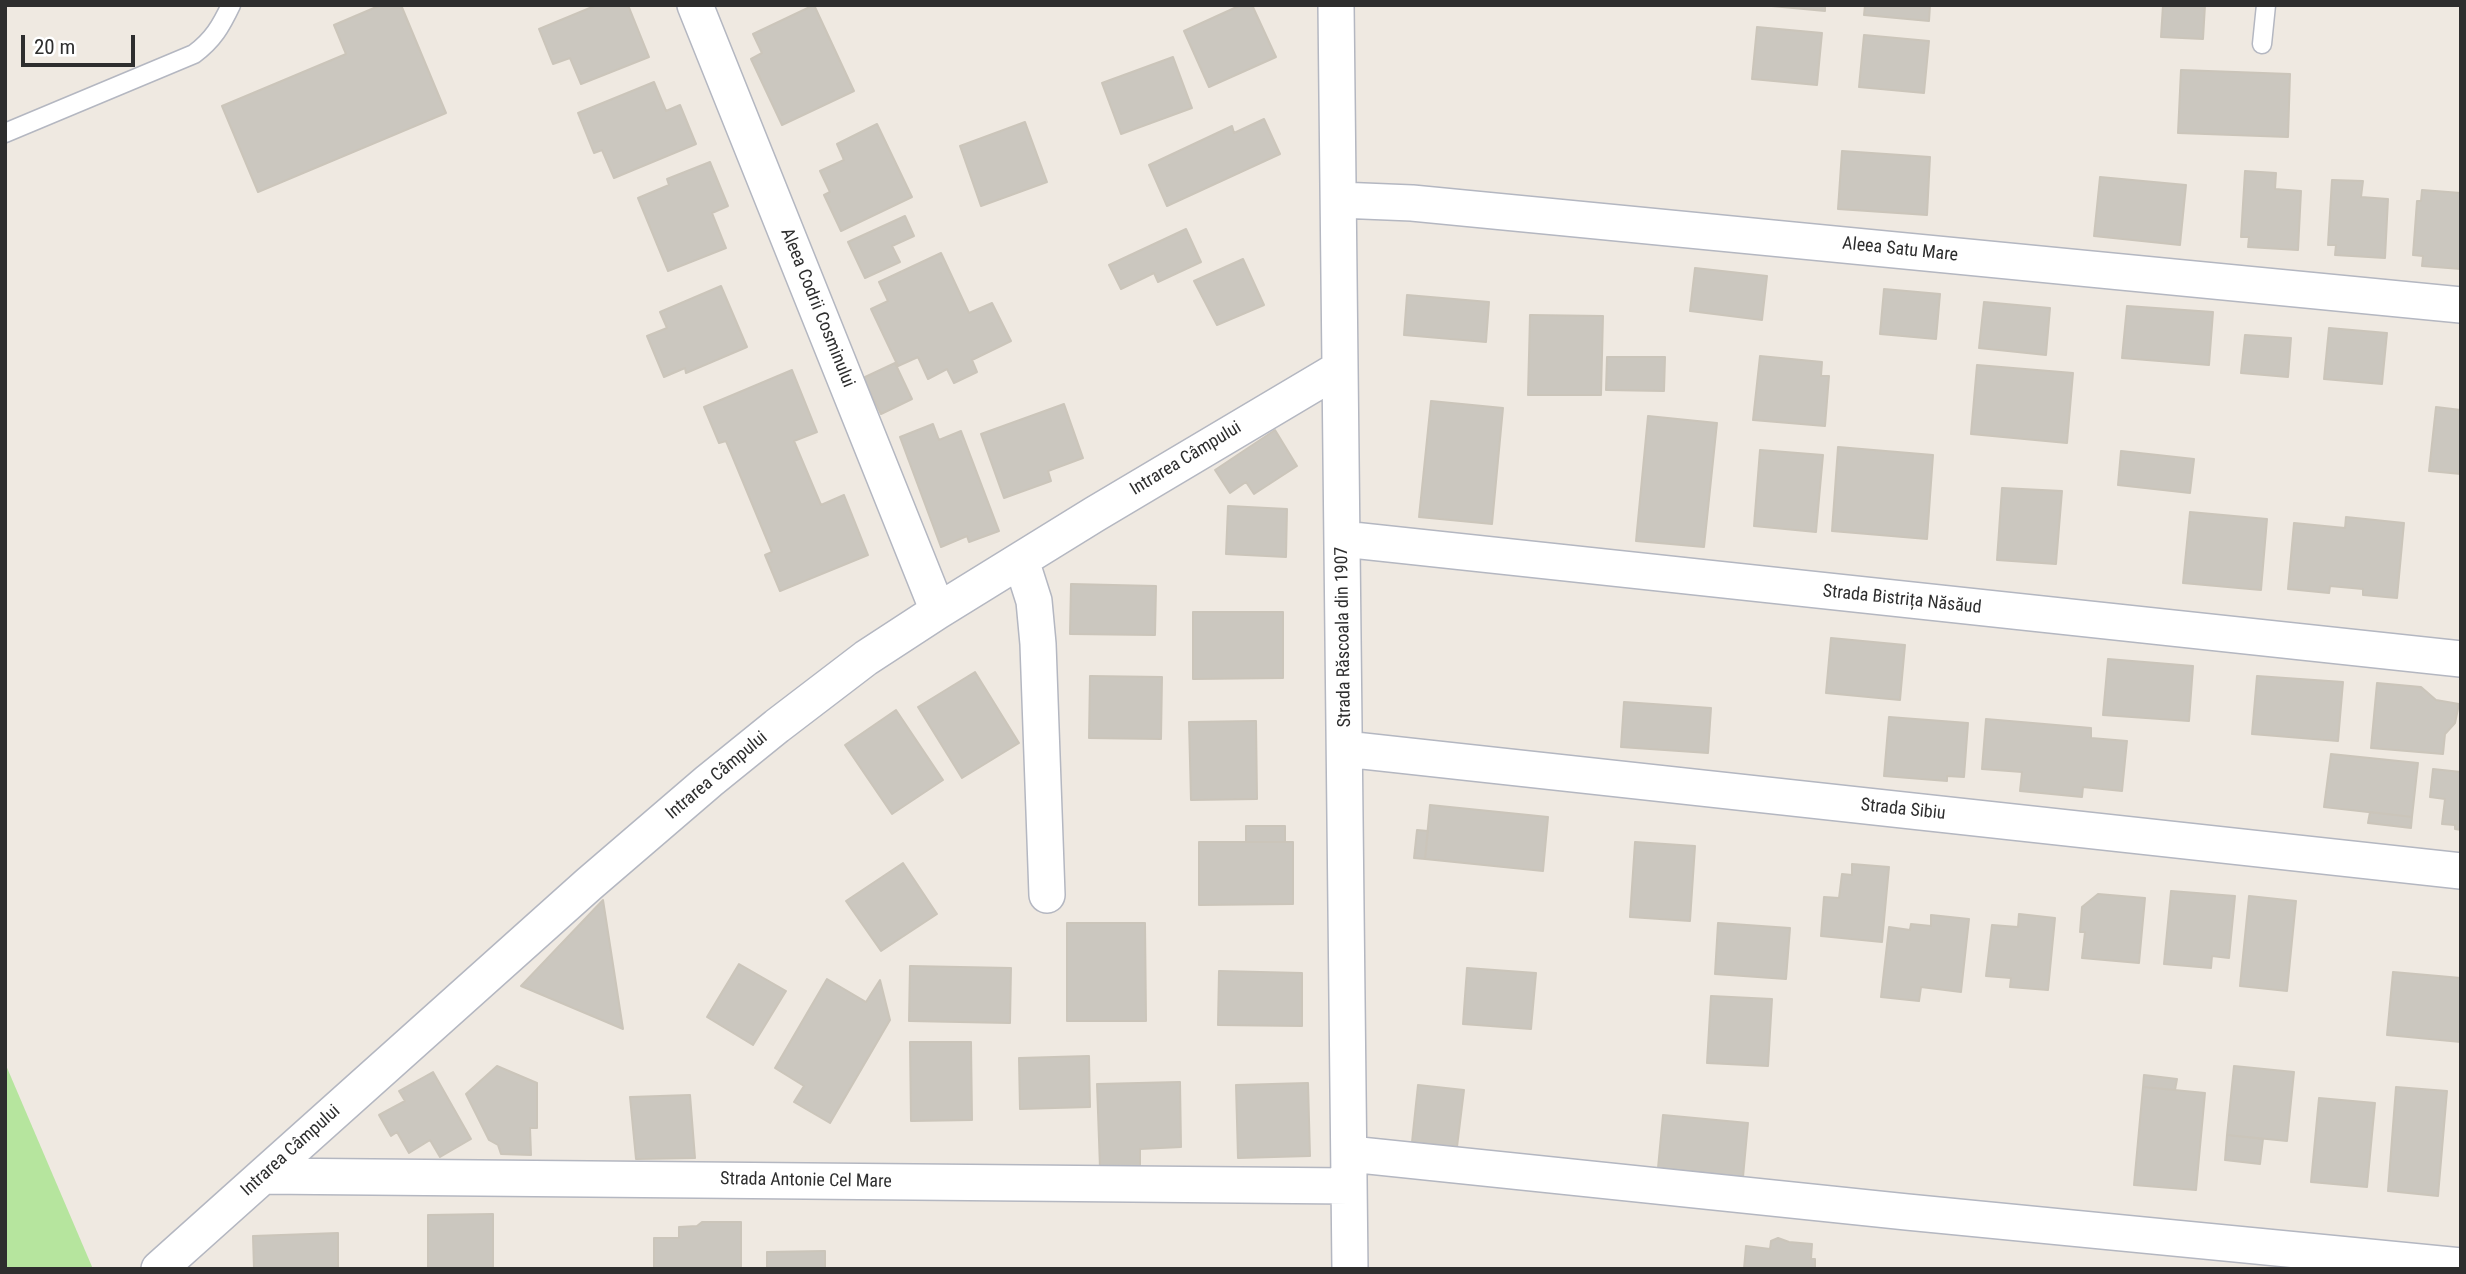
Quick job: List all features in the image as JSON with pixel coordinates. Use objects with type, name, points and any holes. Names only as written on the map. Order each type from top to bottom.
[{"type":"street","name":"Aleea Codrii Cosminului","points":[[695,5],[939,611]]},
{"type":"street","name":"Strada Răscoala din 1907","points":[[1336,5],[1350,1269]]},
{"type":"street","name":"Aleea Satu Mare","points":[[1339,200],[1412,203],[2461,304]]},
{"type":"street","name":"Intrarea Câmpului","points":[[159,1269],[709,780],[866,658],[1021,560],[1339,369]]},
{"type":"street","name":"Strada Bistrița Năsăud","points":[[1342,539],[2461,659]]},
{"type":"street","points":[[1021,560],[1034,601],[1038,643],[1047,895]]},
{"type":"street","name":"Strada Sibiu","points":[[1345,749],[2461,871]]},
{"type":"street","name":"Strada Antonie Cel Mare","points":[[263,1176],[1349,1170],[1907,1212],[2461,1266]]},
{"type":"lane","points":[[5,133],[194,54],[209,43],[232,5]]},
{"type":"lane","points":[[2262,44],[2266,5]]},
{"type":"green space","points":[[5,1063],[93,1269],[5,1269]]},
{"type":"building","points":[[381,5],[401,5],[446,113],[258,192],[222,106],[346,54],[334,25]]},
{"type":"building","points":[[597,5],[628,5],[649,57],[581,84],[570,58],[553,64],[539,29]]},
{"type":"building","points":[[814,5],[854,91],[782,125],[751,59],[762,53],[753,34]]},
{"type":"building","points":[[1241,5],[1252,5],[1276,57],[1209,87],[1184,31]]},
{"type":"building","points":[[1761,5],[1825,5],[1825,11]]},
{"type":"building","points":[[1865,5],[1930,5],[1929,21],[1864,15]]},
{"type":"building","points":[[2163,5],[2205,5],[2203,39],[2161,37]]},
{"type":"building","points":[[1757,27],[1822,33],[1817,85],[1752,79]]},
{"type":"building","points":[[1864,35],[1929,41],[1924,93],[1859,87]]},
{"type":"building","points":[[1173,57],[1192,108],[1121,134],[1102,83]]},
{"type":"building","points":[[2181,70],[2290,74],[2288,137],[2178,133]]},
{"type":"building","points":[[654,82],[666,111],[680,105],[696,144],[614,178],[602,150],[594,153],[578,113]]},
{"type":"building","points":[[1264,119],[1280,154],[1167,206],[1149,165],[1232,126],[1234,133]]},
{"type":"building","points":[[1025,122],[1047,182],[981,206],[960,146]]},
{"type":"building","points":[[877,124],[912,197],[841,231],[824,195],[830,192],[820,171],[844,160],[837,144]]},
{"type":"building","points":[[1842,151],[1930,157],[1927,215],[1838,209]]},
{"type":"building","points":[[710,162],[728,206],[712,213],[726,248],[668,271],[638,198],[669,185],[667,179]]},
{"type":"building","points":[[2245,171],[2276,173],[2275,189],[2301,191],[2298,250],[2248,247],[2249,237],[2241,237]]},
{"type":"building","points":[[2100,177],[2186,185],[2180,245],[2094,236]]},
{"type":"building","points":[[2332,180],[2363,181],[2361,197],[2388,199],[2385,258],[2335,255],[2336,245],[2328,245]]},
{"type":"building","points":[[2422,190],[2461,193],[2461,269],[2422,266],[2423,256],[2413,255],[2417,201],[2421,201]]},
{"type":"building","points":[[905,216],[914,236],[892,246],[900,262],[865,278],[848,242]]},
{"type":"building","points":[[1186,229],[1201,262],[1158,282],[1154,273],[1121,289],[1109,265]]},
{"type":"building","points":[[941,253],[969,313],[992,303],[1011,341],[972,360],[977,372],[954,383],[947,369],[928,379],[918,357],[898,366],[871,309],[888,301],[879,282]]},
{"type":"building","points":[[1243,259],[1264,305],[1217,325],[1194,281]]},
{"type":"building","points":[[1695,268],[1767,276],[1762,320],[1690,311]]},
{"type":"building","points":[[721,286],[747,347],[686,373],[685,368],[664,377],[647,336],[667,328],[660,312]]},
{"type":"building","points":[[1884,289],[1940,294],[1936,339],[1880,334]]},
{"type":"building","points":[[1407,295],[1489,302],[1486,342],[1404,335]]},
{"type":"building","points":[[1984,302],[2050,308],[2046,355],[1979,348]]},
{"type":"building","points":[[2127,306],[2213,312],[2209,365],[2122,358]]},
{"type":"building","points":[[1530,315],[1603,316],[1601,395],[1528,395]]},
{"type":"building","points":[[2329,328],[2387,333],[2382,384],[2324,379]]},
{"type":"building","points":[[2245,335],[2291,338],[2288,377],[2241,373]]},
{"type":"building","points":[[1760,356],[1822,362],[1821,376],[1829,376],[1825,426],[1753,420]]},
{"type":"building","points":[[1607,357],[1665,357],[1664,391],[1606,390]]},
{"type":"building","points":[[895,363],[912,399],[881,414],[863,378]]},
{"type":"building","points":[[1977,365],[2073,373],[2067,443],[1971,434]]},
{"type":"building","points":[[792,370],[817,432],[794,441],[821,505],[844,495],[868,555],[780,591],[765,555],[772,552],[726,441],[719,443],[704,407]]},
{"type":"building","points":[[1431,401],[1503,408],[1492,524],[1419,517]]},
{"type":"building","points":[[1064,404],[1083,458],[1048,471],[1051,481],[1004,498],[981,434]]},
{"type":"building","points":[[2436,407],[2461,410],[2461,474],[2429,471]]},
{"type":"building","points":[[1648,416],[1717,423],[1704,547],[1636,541]]},
{"type":"building","points":[[933,424],[939,440],[961,431],[999,531],[969,542],[967,536],[941,547],[900,437]]},
{"type":"building","points":[[1275,430],[1297,466],[1254,494],[1246,482],[1230,493],[1215,470]]},
{"type":"building","points":[[1838,447],[1933,455],[1927,539],[1832,531]]},
{"type":"building","points":[[1760,450],[1823,455],[1816,532],[1754,526]]},
{"type":"building","points":[[2121,451],[2194,459],[2190,493],[2118,485]]},
{"type":"building","points":[[2002,488],[2062,491],[2056,564],[1997,560]]},
{"type":"building","points":[[1228,506],[1287,509],[1286,557],[1226,554]]},
{"type":"building","points":[[2190,512],[2267,519],[2261,590],[2183,583]]},
{"type":"building","points":[[2346,517],[2404,523],[2397,598],[2363,595],[2363,589],[2330,586],[2329,593],[2288,589],[2294,523],[2345,528]]},
{"type":"building","points":[[1071,584],[1156,586],[1155,635],[1070,634]]},
{"type":"building","points":[[1193,612],[1283,612],[1283,678],[1193,679]]},
{"type":"building","points":[[1831,638],[1905,645],[1900,700],[1826,693]]},
{"type":"building","points":[[2108,659],[2193,666],[2189,721],[2103,715]]},
{"type":"building","points":[[975,672],[1019,743],[962,778],[918,707]]},
{"type":"building","points":[[1090,676],[1162,677],[1161,739],[1089,738]]},
{"type":"building","points":[[2257,676],[2343,682],[2338,741],[2252,734]]},
{"type":"building","points":[[2377,683],[2421,687],[2436,700],[2459,704],[2455,723],[2445,734],[2443,754],[2371,748]]},
{"type":"building","points":[[1624,702],[1711,708],[1708,753],[1621,747]]},
{"type":"building","points":[[896,710],[943,780],[892,814],[845,745]]},
{"type":"building","points":[[1889,717],[1968,723],[1964,777],[1947,776],[1947,781],[1884,776]]},
{"type":"building","points":[[1986,719],[2091,728],[2091,738],[2127,741],[2122,791],[2083,787],[2082,797],[2020,791],[2022,772],[1982,769]]},
{"type":"building","points":[[1256,721],[1257,799],[1191,800],[1189,722]]},
{"type":"building","points":[[2331,754],[2418,763],[2412,817],[2324,807]]},
{"type":"building","points":[[2433,769],[2461,772],[2461,830],[2455,829],[2455,825],[2442,824],[2445,799],[2430,797]]},
{"type":"building","points":[[1430,805],[1548,817],[1543,871],[1425,859]]},
{"type":"building","points":[[2370,812],[2412,817],[2411,828],[2368,823]]},
{"type":"building","points":[[1246,826],[1285,826],[1285,842],[1246,842]]},
{"type":"building","points":[[1417,830],[1428,831],[1425,859],[1414,858]]},
{"type":"building","points":[[1199,842],[1293,842],[1293,904],[1199,905]]},
{"type":"building","points":[[1635,842],[1695,846],[1690,921],[1630,917]]},
{"type":"building","points":[[903,863],[937,914],[881,951],[846,901]]},
{"type":"building","points":[[1852,864],[1889,867],[1882,942],[1821,936],[1824,897],[1839,898],[1842,874],[1852,875]]},
{"type":"building","points":[[2171,891],[2235,896],[2229,958],[2212,956],[2211,968],[2164,964]]},
{"type":"building","points":[[2098,894],[2145,898],[2139,963],[2082,958],[2085,932],[2080,932],[2082,907]]},
{"type":"building","points":[[2249,896],[2296,901],[2287,991],[2240,986]]},
{"type":"building","points":[[603,900],[623,1029],[521,986]]},
{"type":"building","points":[[2019,914],[2055,918],[2048,990],[2010,987],[2011,978],[1986,976],[1992,925],[2018,927]]},
{"type":"building","points":[[1931,915],[1969,919],[1961,992],[1921,987],[1919,1001],[1881,997],[1889,927],[1910,930],[1911,924],[1931,926]]},
{"type":"building","points":[[1067,923],[1145,923],[1146,1021],[1067,1021]]},
{"type":"building","points":[[1718,923],[1790,928],[1786,979],[1715,974]]},
{"type":"building","points":[[739,964],[786,991],[753,1045],[707,1017]]},
{"type":"building","points":[[910,966],[1011,968],[1010,1023],[909,1021]]},
{"type":"building","points":[[1467,968],[1536,973],[1531,1029],[1463,1024]]},
{"type":"building","points":[[1219,971],[1302,973],[1302,1026],[1218,1025]]},
{"type":"building","points":[[2393,972],[2461,978],[2461,1042],[2387,1035]]},
{"type":"building","points":[[827,979],[866,1002],[880,980],[890,1020],[830,1123],[794,1102],[804,1086],[775,1068]]},
{"type":"building","points":[[1711,996],[1772,999],[1768,1066],[1707,1063]]},
{"type":"building","points":[[910,1042],[971,1042],[972,1120],[911,1121]]},
{"type":"building","points":[[1089,1056],[1090,1107],[1020,1109],[1019,1058]]},
{"type":"building","points":[[497,1066],[537,1083],[537,1128],[530,1128],[531,1155],[501,1154],[498,1145],[489,1140],[466,1094]]},
{"type":"building","points":[[2234,1066],[2294,1072],[2287,1141],[2227,1135]]},
{"type":"building","points":[[433,1072],[471,1139],[440,1157],[430,1140],[409,1153],[397,1132],[391,1136],[379,1115],[405,1101],[399,1091]]},
{"type":"building","points":[[2144,1075],[2177,1079],[2175,1090],[2143,1087]]},
{"type":"building","points":[[1180,1082],[1181,1147],[1140,1149],[1140,1167],[1100,1168],[1097,1084]]},
{"type":"building","points":[[1308,1083],[1310,1156],[1238,1158],[1236,1085]]},
{"type":"building","points":[[1418,1085],[1464,1090],[1457,1147],[1412,1142]]},
{"type":"building","points":[[2143,1087],[2205,1093],[2196,1190],[2134,1185]]},
{"type":"building","points":[[2396,1087],[2447,1091],[2438,1196],[2388,1191]]},
{"type":"building","points":[[690,1095],[695,1158],[636,1159],[630,1097]]},
{"type":"building","points":[[2319,1098],[2375,1103],[2367,1187],[2311,1182]]},
{"type":"building","points":[[1663,1115],[1748,1123],[1743,1177],[1658,1168]]},
{"type":"building","points":[[2227,1135],[2263,1139],[2260,1164],[2225,1160]]},
{"type":"building","points":[[493,1214],[493,1269],[428,1269],[428,1215]]},
{"type":"building","points":[[702,1222],[741,1222],[741,1269],[654,1269],[654,1238],[679,1238],[679,1227],[697,1226]]},
{"type":"building","points":[[338,1233],[338,1269],[254,1269],[253,1236]]},
{"type":"building","points":[[1778,1238],[1812,1244],[1811,1259],[1815,1259],[1815,1269],[1744,1269],[1746,1246],[1770,1249],[1771,1241]]},
{"type":"building","points":[[825,1251],[825,1269],[767,1269],[767,1252]]}]
